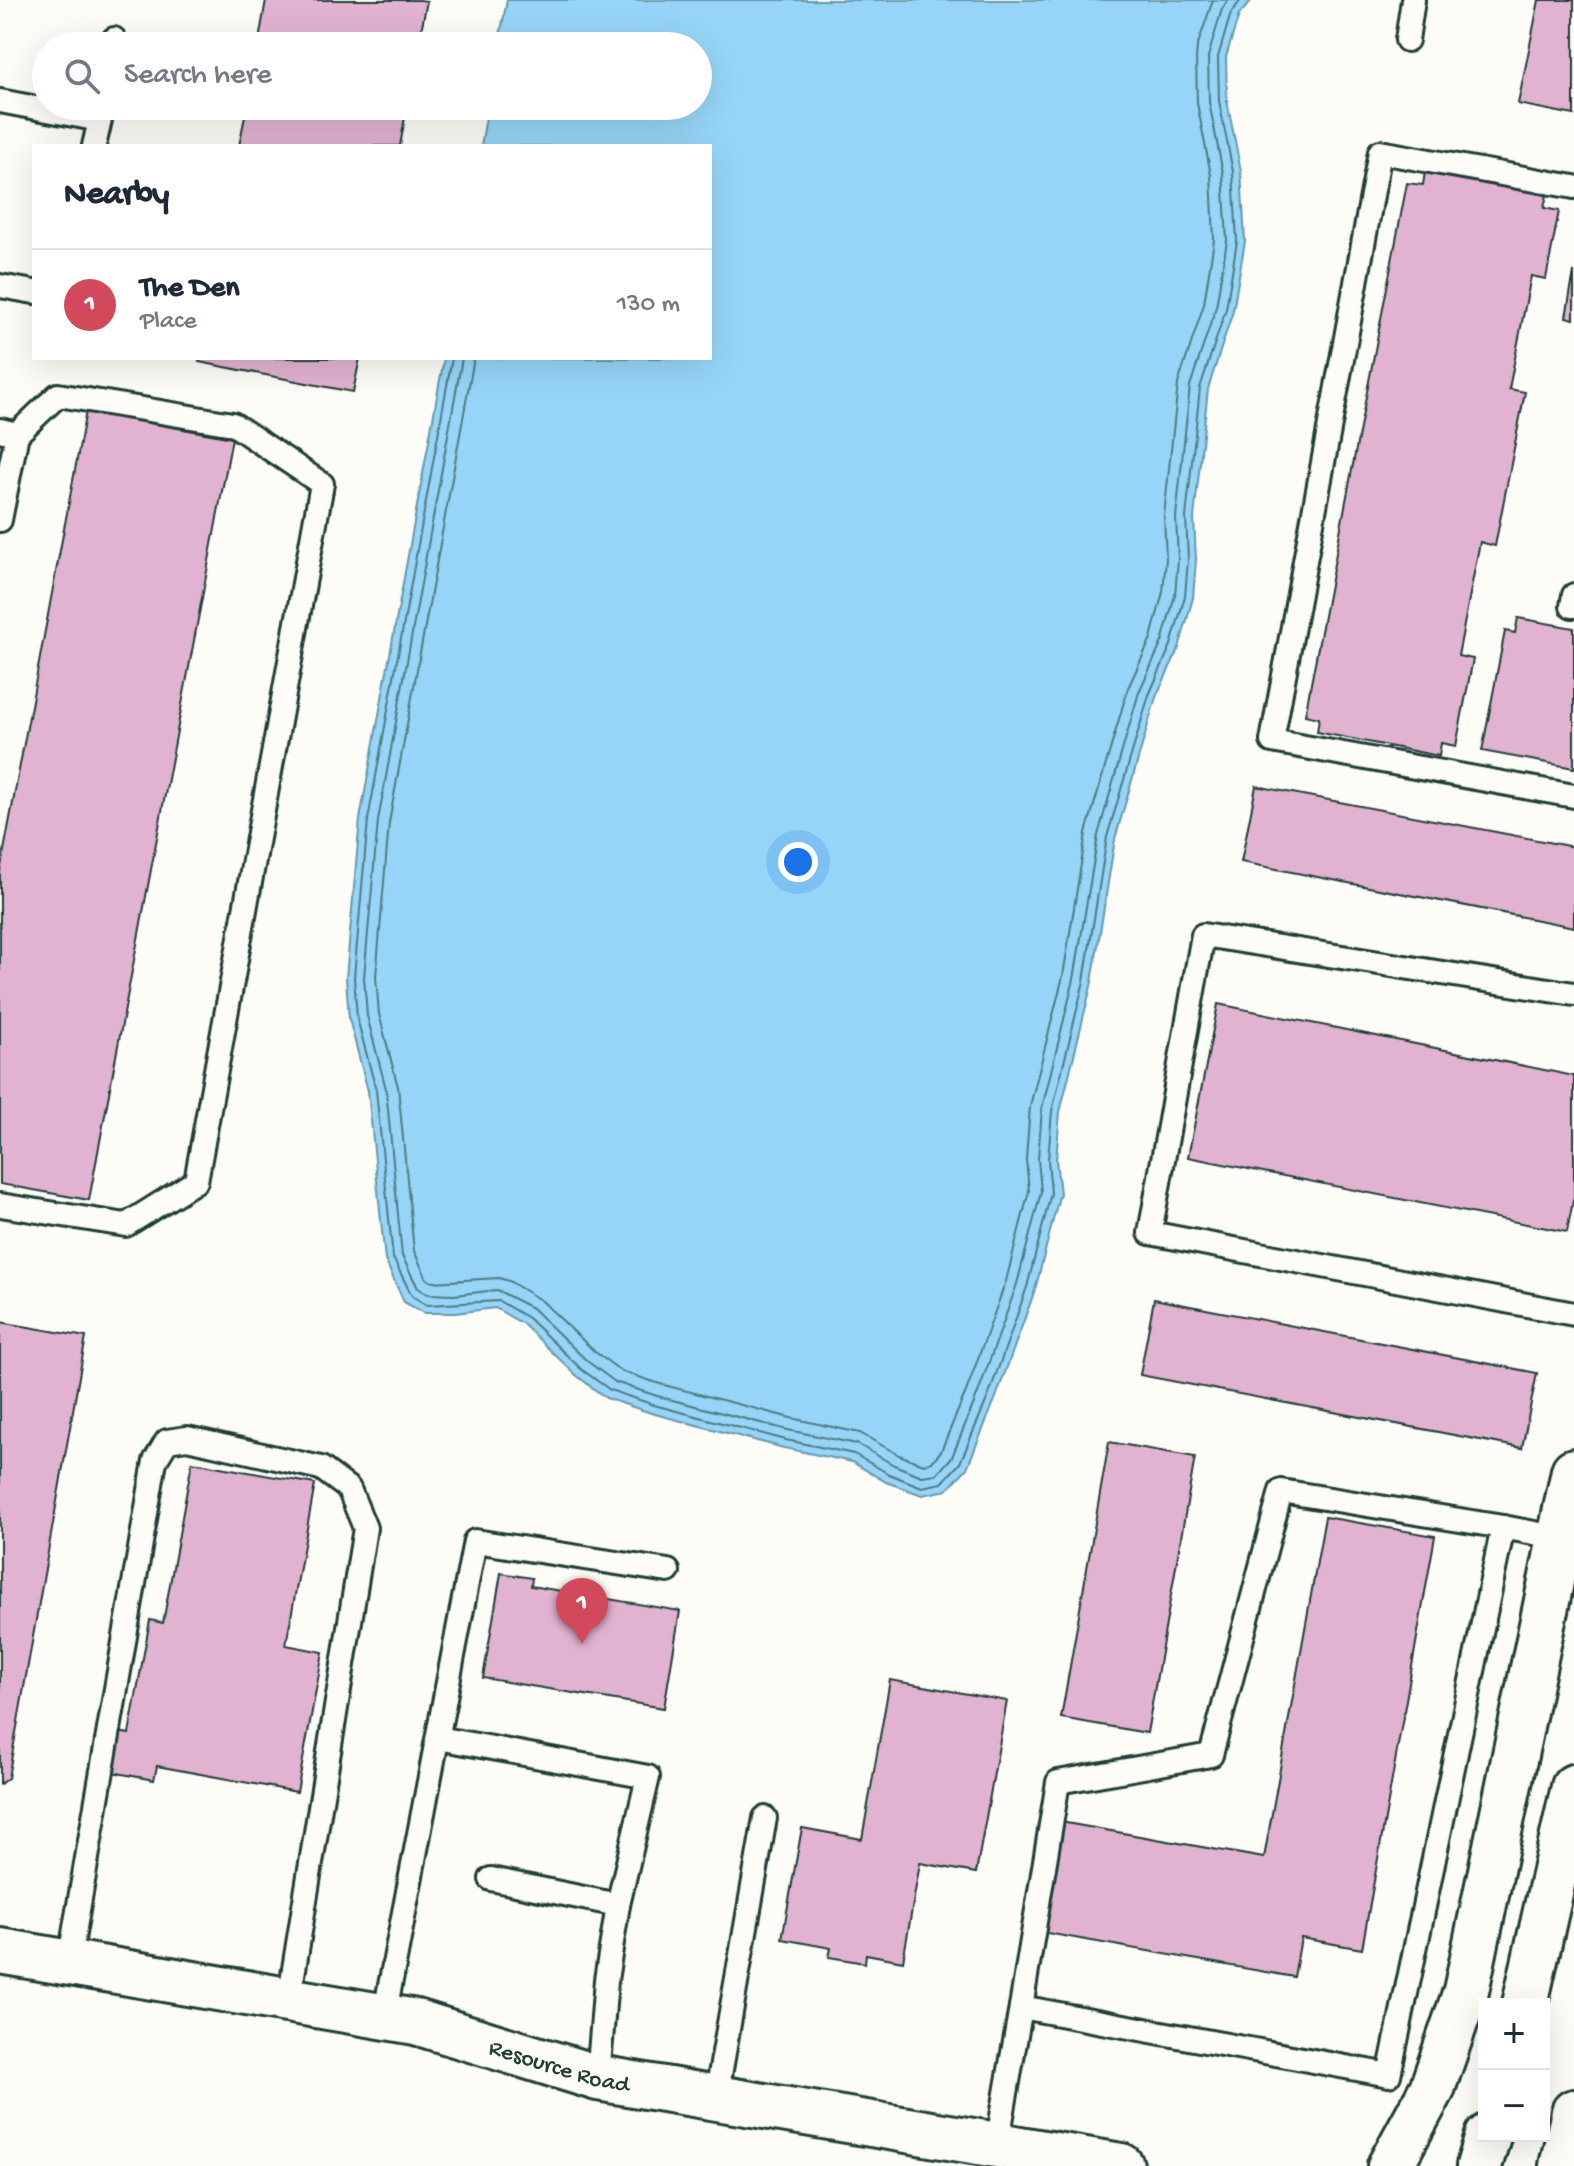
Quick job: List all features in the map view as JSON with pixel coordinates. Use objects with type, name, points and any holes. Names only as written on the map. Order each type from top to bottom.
[{"type":"street","points":[[1390,2166],[1432,2089],[1466,1991],[1574,1471]]},
{"type":"street","points":[[1526,1998],[1574,1787]]},
{"type":"street","name":"Resource Road","points":[[0,1951],[416,2022],[598,2078],[1121,2166]]},
{"type":"street","points":[[1562,2166],[1574,2112]]},
{"type":"street","points":[[1479,2166],[1486,2142]]},
{"type":"lane","points":[[1407,40],[1413,0]]},
{"type":"lane","points":[[0,101],[32,105]]},
{"type":"lane","points":[[94,144],[100,120]]},
{"type":"lane","points":[[1574,187],[1380,152],[1272,741],[1574,796]]},
{"type":"lane","points":[[0,286],[32,292]]},
{"type":"lane","points":[[0,520],[9,432],[58,395],[233,424],[322,484],[196,1181],[126,1225],[0,1205]]},
{"type":"lane","points":[[1574,595],[1574,606]]},
{"type":"lane","points":[[1574,994],[1203,935],[1150,1233],[1574,1314]]},
{"type":"lane","points":[[69,1963],[155,1461],[167,1441],[187,1438],[321,1468],[349,1489],[365,1528],[289,2000]]},
{"type":"lane","points":[[997,2145],[1058,1782],[1211,1755],[1281,1491],[1560,1538]]},
{"type":"lane","points":[[1021,2007],[1389,2075],[1503,1527]]},
{"type":"lane","points":[[384,2017],[475,1541],[668,1571]]},
{"type":"lane","points":[[438,1738],[648,1777],[618,1905],[606,1980],[598,2078]]},
{"type":"lane","points":[[716,2098],[765,1818]]},
{"type":"lane","points":[[491,1879],[618,1905]]},
{"type":"water","points":[[507,0],[1252,0],[1239,15],[1226,57],[1227,101],[1241,171],[1245,241],[1233,311],[1208,389],[1194,518],[1196,560],[1193,598],[1179,648],[1156,697],[1115,839],[1092,982],[1060,1112],[1056,1160],[1060,1193],[1035,1290],[967,1468],[947,1490],[922,1495],[886,1482],[852,1462],[784,1448],[606,1398],[576,1375],[523,1324],[495,1308],[424,1313],[404,1302],[385,1260],[368,1091],[349,1019],[346,978],[360,819],[444,360],[712,360],[712,144],[481,144],[486,120],[712,120],[712,32],[501,32]]},
{"type":"building","points":[[266,0],[427,1],[421,32],[260,32]]},
{"type":"building","points":[[1539,0],[1574,0],[1574,115],[1518,104]]},
{"type":"building","points":[[244,120],[405,120],[400,144],[239,144]]},
{"type":"building","points":[[1425,172],[1547,195],[1544,208],[1559,211],[1546,279],[1531,276],[1509,389],[1525,392],[1495,546],[1480,542],[1458,656],[1473,659],[1456,746],[1441,743],[1439,756],[1317,732],[1319,718],[1305,715],[1407,183],[1423,185]]},
{"type":"building","points":[[1574,272],[1574,319],[1566,317]]},
{"type":"building","points":[[200,360],[360,360],[353,392]]},
{"type":"building","points":[[86,411],[232,438],[89,1200],[0,1184],[0,872]]},
{"type":"building","points":[[1518,618],[1574,628],[1574,768],[1482,751],[1505,631],[1515,633]]},
{"type":"building","points":[[1256,786],[1574,847],[1574,927],[1241,862]]},
{"type":"building","points":[[1218,1004],[1574,1076],[1574,1196],[1567,1232],[1188,1157]]},
{"type":"building","points":[[1154,1299],[1537,1373],[1522,1448],[1140,1375]]},
{"type":"building","points":[[0,1322],[86,1337],[8,1778],[0,1784]]},
{"type":"building","points":[[1109,1442],[1195,1457],[1147,1733],[1061,1718]]},
{"type":"building","points":[[192,1462],[315,1484],[286,1645],[323,1652],[297,1792],[157,1766],[154,1780],[112,1772],[119,1732],[129,1734],[150,1620],[163,1623]]},
{"type":"building","points":[[1325,1517],[1435,1536],[1362,1949],[1301,1938],[1294,1977],[1041,1932],[1060,1822],[1264,1858]]},
{"type":"building","points":[[501,1573],[532,1578],[531,1586],[680,1611],[664,1708],[483,1678]]},
{"type":"building","points":[[890,1680],[1007,1701],[976,1873],[920,1863],[903,1961],[866,1954],[865,1963],[829,1957],[831,1948],[782,1939],[802,1828],[862,1839]]},
{"type":"place","name":"The Den","points":[[582,1644]]}]
